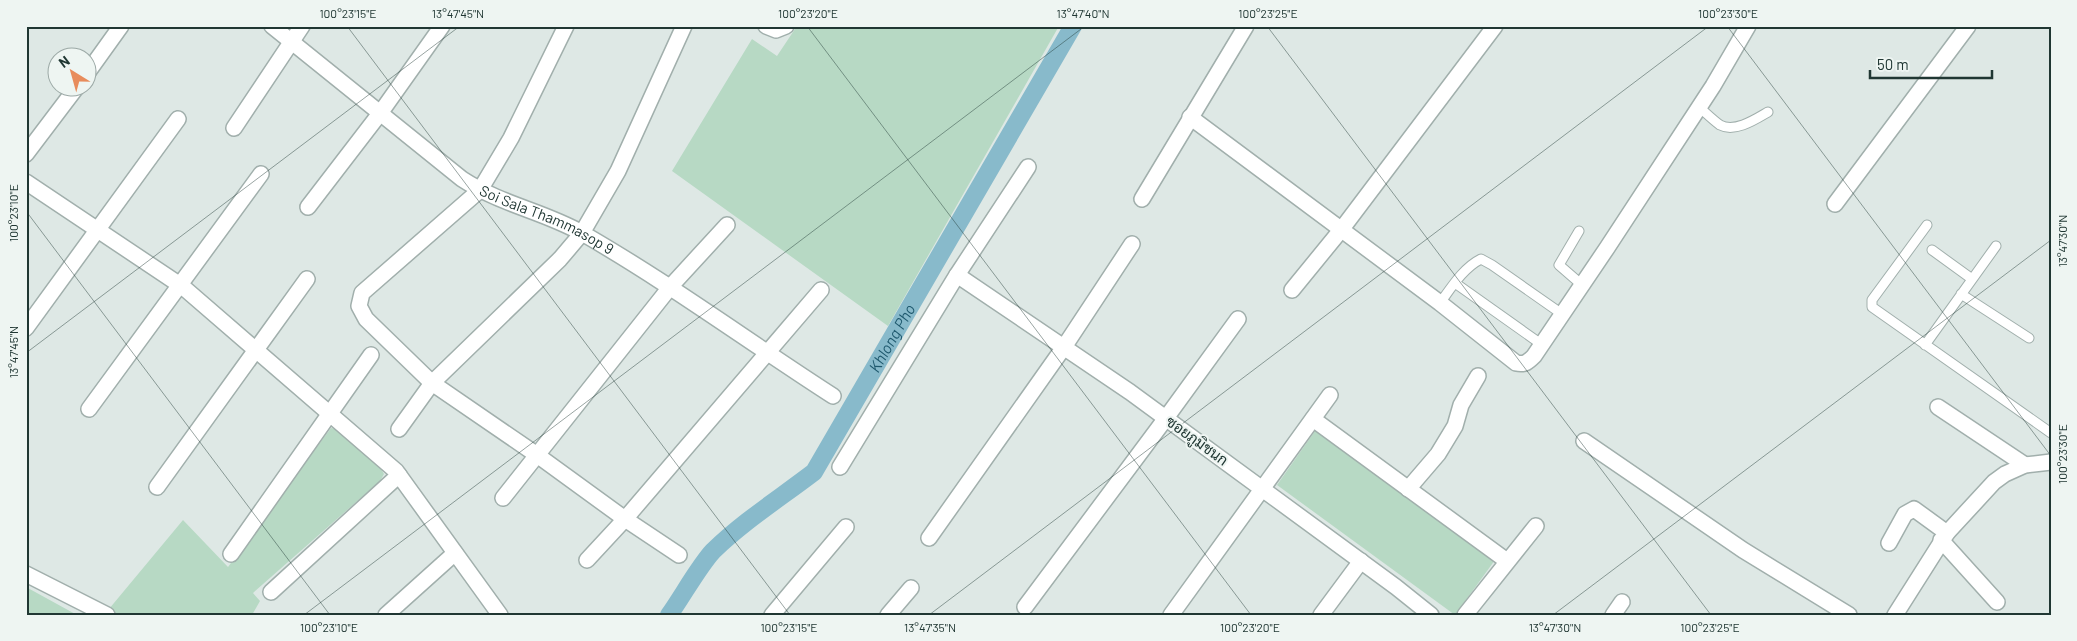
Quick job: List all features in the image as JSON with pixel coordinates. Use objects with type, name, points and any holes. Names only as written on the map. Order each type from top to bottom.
[{"type":"street","points":[[98,58],[121,26]]},
{"type":"street","name":"Soi Sala Thammasop 9","points":[[272,26],[462,178],[480,190],[582,233],[671,286],[767,354],[833,396]]},
{"type":"street","points":[[234,128],[302,26]]},
{"type":"street","points":[[308,206],[381,112],[442,26]]},
{"type":"street","points":[[566,26],[510,138],[480,190],[362,293],[359,306],[366,319],[432,384],[537,455],[625,519],[680,554]]},
{"type":"street","points":[[399,430],[432,384],[560,259],[582,233],[618,171],[684,26]]},
{"type":"street","points":[[766,26],[776,30],[786,26]]},
{"type":"street","points":[[1142,199],[1246,26]]},
{"type":"street","points":[[1292,290],[1341,230],[1495,26]]},
{"type":"street","points":[[1190,117],[1440,303],[1516,363],[1527,363],[1582,285],[1699,107],[1748,26]]},
{"type":"street","points":[[1835,204],[1968,26]]},
{"type":"street","points":[[26,154],[68,98]]},
{"type":"street","points":[[26,328],[178,119]]},
{"type":"street","points":[[840,467],[957,275],[1028,167]]},
{"type":"street","points":[[90,409],[261,174]]},
{"type":"street","points":[[26,182],[180,285],[399,476],[500,615]]},
{"type":"street","points":[[503,498],[671,286],[727,226]]},
{"type":"street","points":[[929,538],[1064,347],[1132,244]]},
{"type":"street","name":"ซอยภูมิชนก","points":[[957,275],[1166,418],[1361,561],[1431,615]]},
{"type":"street","points":[[157,487],[307,279]]},
{"type":"street","points":[[587,560],[625,519],[821,290]]},
{"type":"street","points":[[1025,607],[1238,319]]},
{"type":"street","points":[[231,554],[371,355]]},
{"type":"street","points":[[1408,489],[1438,454],[1455,426],[1461,405],[1478,376]]},
{"type":"street","points":[[1171,615],[1330,395]]},
{"type":"street","points":[[1938,408],[2025,465]]},
{"type":"street","points":[[1313,419],[1506,561]]},
{"type":"street","points":[[1584,441],[1743,550],[1849,615]]},
{"type":"street","points":[[1895,615],[1944,536],[1994,482],[2005,474],[2025,465],[2051,462]]},
{"type":"street","points":[[271,592],[399,476]]},
{"type":"street","points":[[1889,543],[1905,514],[1914,509],[1944,536],[1997,602]]},
{"type":"street","points":[[1465,615],[1506,561],[1536,526]]},
{"type":"street","points":[[772,615],[846,527]]},
{"type":"street","points":[[386,615],[455,553]]},
{"type":"street","points":[[1321,615],[1361,561]]},
{"type":"street","points":[[26,574],[107,615]]},
{"type":"street","points":[[888,615],[911,588]]},
{"type":"lane","points":[[1699,107],[1722,126],[1734,127],[1753,121],[1768,112]]},
{"type":"lane","points":[[1927,225],[1871,303],[1872,307],[2050,431]]},
{"type":"lane","points":[[1579,231],[1559,265],[1582,285]]},
{"type":"lane","points":[[1925,345],[1996,246]]},
{"type":"lane","points":[[1932,250],[1972,279]]},
{"type":"lane","points":[[1440,303],[1474,262],[1481,259],[1562,314]]},
{"type":"lane","points":[[1455,283],[1541,344]]},
{"type":"lane","points":[[1961,294],[2028,338]]},
{"type":"green space","points":[[797,26],[1059,26],[888,326],[672,171],[752,39],[777,56]]},
{"type":"green space","points":[[331,428],[341,430],[380,467],[384,474],[380,481],[253,593],[260,601],[252,615],[104,615],[183,520],[228,567]]},
{"type":"green space","points":[[1315,431],[1495,560],[1455,615],[1277,485]]},
{"type":"green space","points":[[26,587],[77,615],[26,615]]},
{"type":"waterway","name":"Khlong Pho","points":[[669,615],[713,551],[750,520],[814,472],[1073,26]]}]
